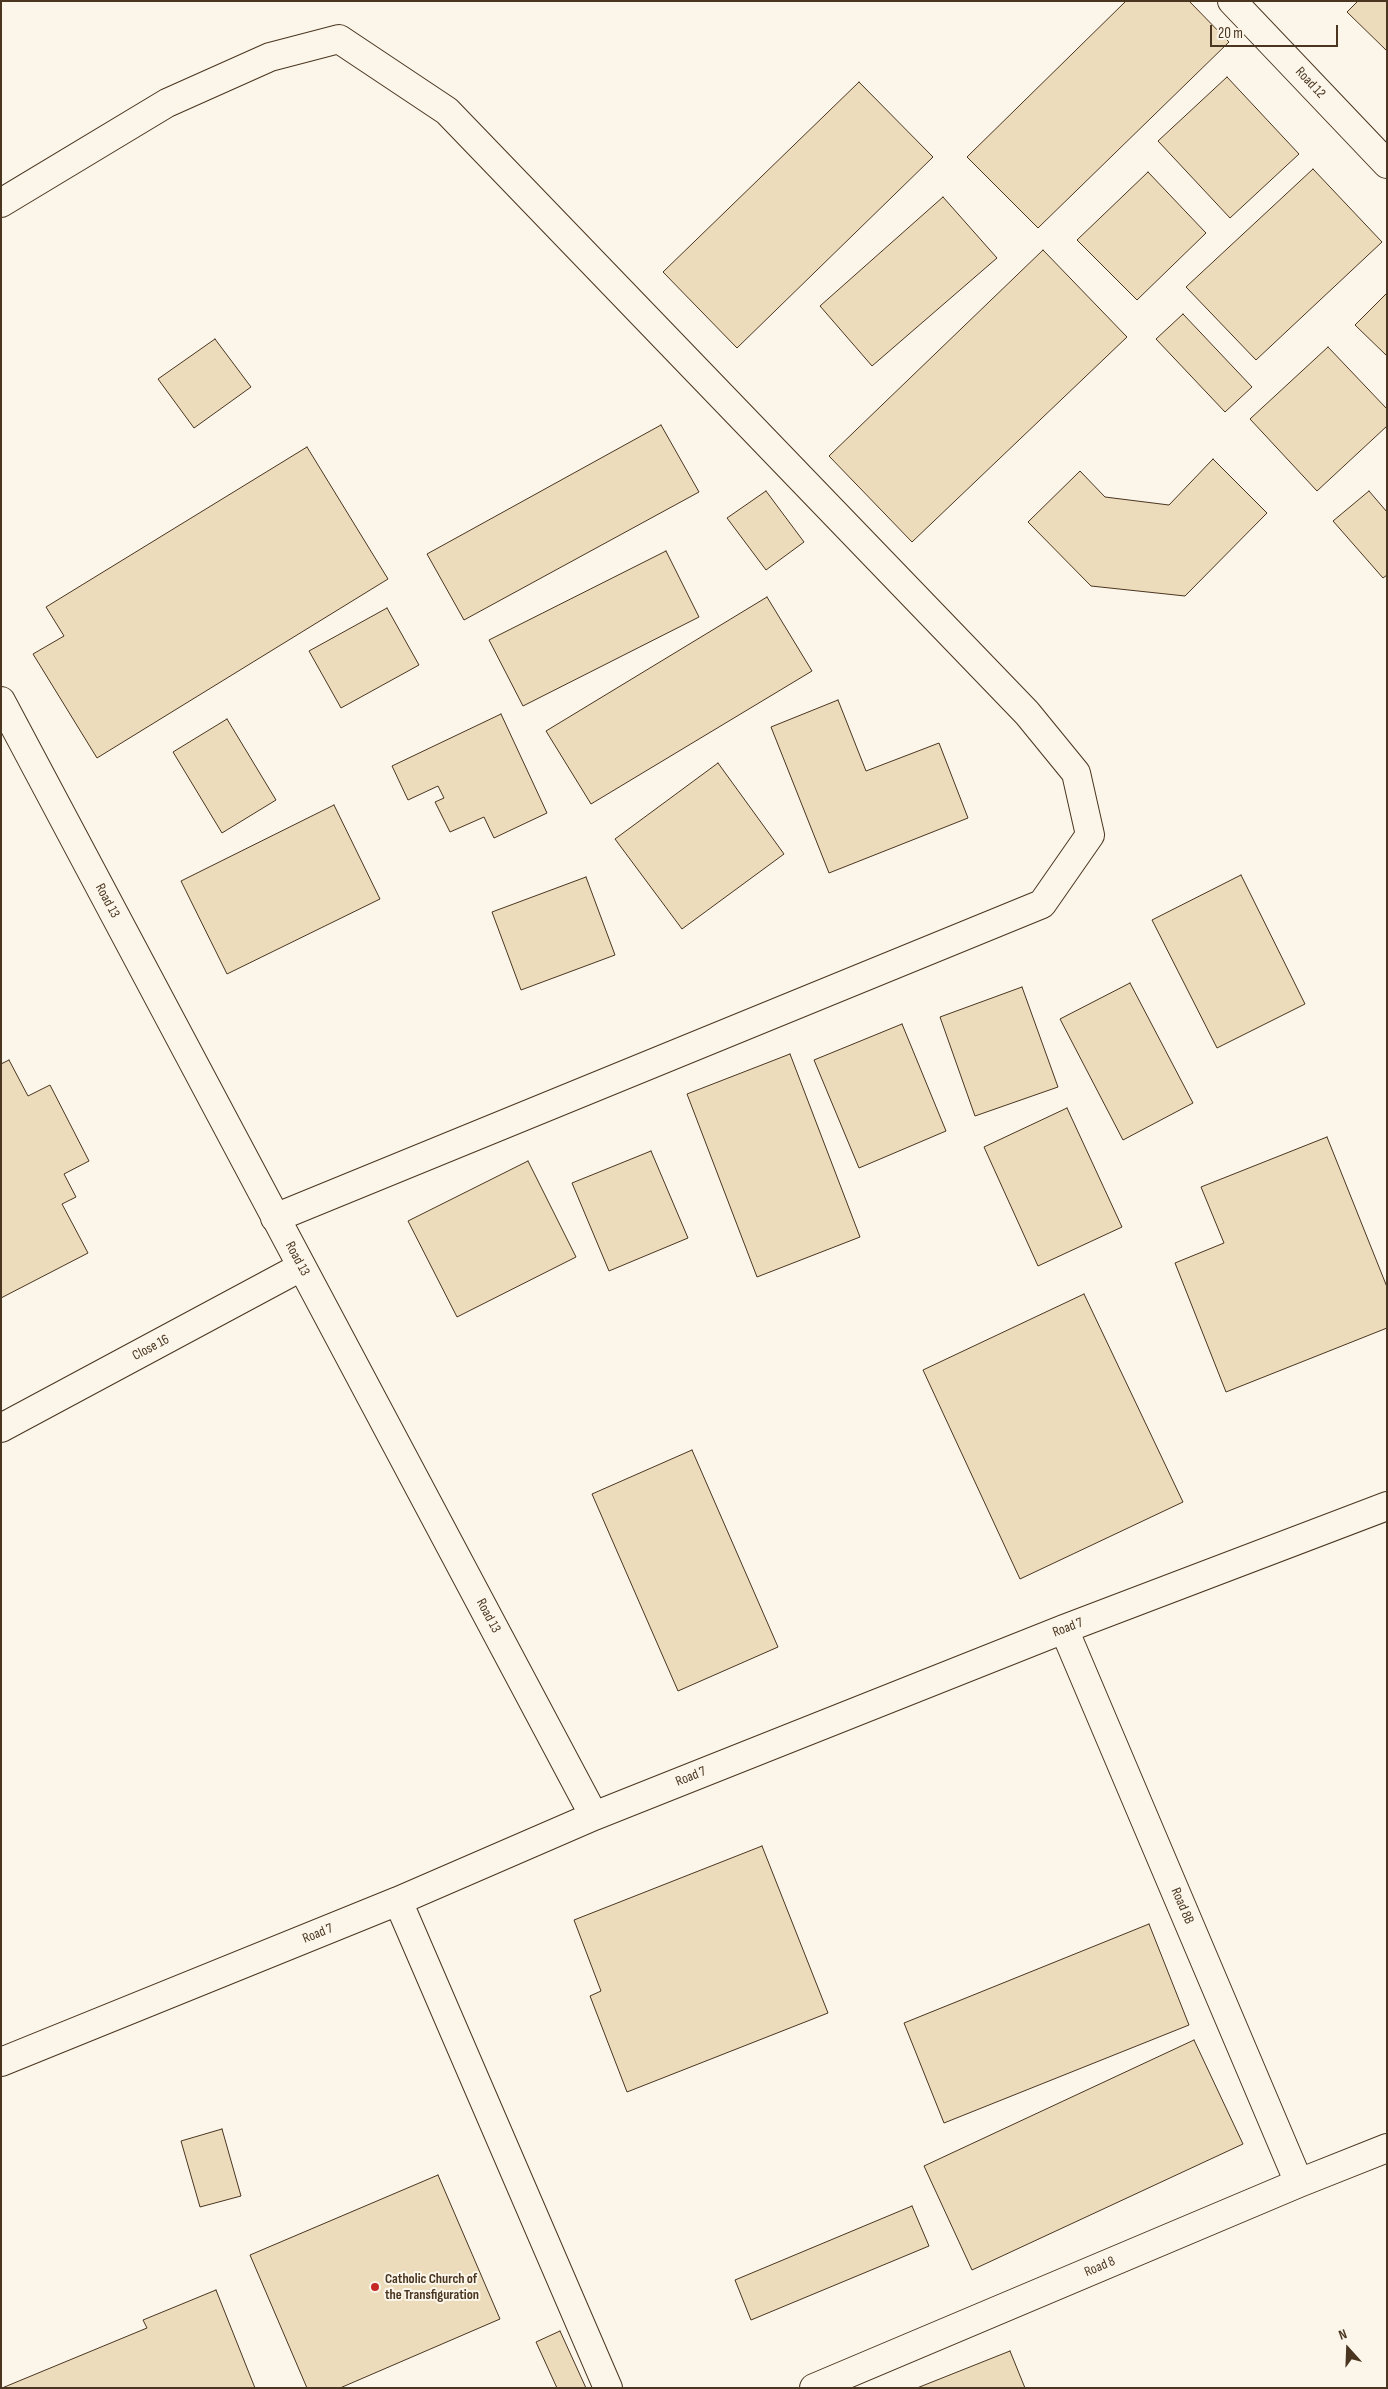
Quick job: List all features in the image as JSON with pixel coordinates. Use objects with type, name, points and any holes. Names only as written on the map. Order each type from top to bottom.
[{"type":"street","name":"Road 12","points":[[1232,1],[1387,164]]},
{"type":"street","points":[[1,203],[167,104],[270,57],[339,39],[447,110],[1027,713],[1076,773],[1090,835],[1042,904],[275,1218]]},
{"type":"street","name":"Road 13","points":[[1,701],[594,1816]]},
{"type":"street","name":"Close 16","points":[[1,1428],[301,1267]]},
{"type":"street","name":"Road 7","points":[[1,2062],[398,1902],[594,1816],[1064,1629],[1387,1506]]},
{"type":"street","name":"Road 8B","points":[[1064,1629],[1299,2183]]},
{"type":"street","points":[[398,1902],[608,2388]]},
{"type":"street","name":"Road 8","points":[[814,2388],[1299,2183],[1387,2148]]},
{"type":"building","points":[[1126,1],[1189,1],[1229,42],[1038,228],[967,157]]},
{"type":"building","points":[[1358,1],[1387,1],[1387,51],[1347,12]]},
{"type":"building","points":[[1227,77],[1299,154],[1230,218],[1158,141]]},
{"type":"building","points":[[859,82],[933,157],[737,348],[663,272]]},
{"type":"building","points":[[1313,169],[1382,242],[1256,360],[1186,287]]},
{"type":"building","points":[[1148,172],[1206,233],[1137,300],[1077,240]]},
{"type":"building","points":[[943,197],[997,258],[872,366],[820,306]]},
{"type":"building","points":[[1043,250],[1127,337],[912,542],[829,456]]},
{"type":"building","points":[[1387,293],[1387,356],[1355,325]]},
{"type":"building","points":[[1183,314],[1252,387],[1225,412],[1156,339]]},
{"type":"building","points":[[215,339],[251,387],[194,428],[158,379]]},
{"type":"building","points":[[1328,347],[1387,409],[1387,426],[1317,491],[1250,419]]},
{"type":"building","points":[[661,425],[699,492],[464,620],[427,554]]},
{"type":"building","points":[[307,447],[388,579],[97,758],[33,654],[64,636],[46,607]]},
{"type":"building","points":[[1213,459],[1267,513],[1185,596],[1091,586],[1028,522],[1080,471],[1105,497],[1169,505]]},
{"type":"building","points":[[766,491],[804,542],[766,570],[727,518]]},
{"type":"building","points":[[1369,491],[1387,512],[1387,575],[1383,578],[1333,521]]},
{"type":"building","points":[[666,551],[699,617],[523,706],[489,640]]},
{"type":"building","points":[[767,597],[812,671],[591,804],[546,731]]},
{"type":"building","points":[[387,608],[419,665],[341,708],[309,651]]},
{"type":"building","points":[[838,700],[866,771],[939,743],[968,818],[829,873],[771,727]]},
{"type":"building","points":[[501,714],[547,813],[494,838],[484,817],[450,832],[435,802],[444,798],[438,786],[408,800],[392,766]]},
{"type":"building","points":[[227,719],[276,800],[222,833],[173,752]]},
{"type":"building","points":[[718,763],[784,854],[682,929],[615,839]]},
{"type":"building","points":[[334,805],[380,899],[227,974],[181,881]]},
{"type":"building","points":[[1241,875],[1305,1004],[1217,1048],[1152,920]]},
{"type":"building","points":[[586,877],[615,955],[521,990],[492,912]]},
{"type":"building","points":[[1130,983],[1193,1103],[1123,1140],[1060,1019]]},
{"type":"building","points":[[1022,987],[1058,1087],[975,1116],[940,1017]]},
{"type":"building","points":[[902,1024],[946,1131],[859,1168],[814,1060]]},
{"type":"building","points":[[790,1054],[860,1237],[757,1277],[687,1094]]},
{"type":"building","points":[[9,1060],[28,1096],[50,1085],[89,1161],[64,1174],[76,1197],[62,1204],[88,1253],[1,1298],[1,1064]]},
{"type":"building","points":[[1067,1108],[1122,1227],[1038,1266],[984,1147]]},
{"type":"building","points":[[1327,1137],[1387,1287],[1387,1328],[1226,1392],[1175,1263],[1224,1243],[1201,1187]]},
{"type":"building","points":[[651,1151],[688,1238],[609,1271],[572,1183]]},
{"type":"building","points":[[528,1161],[576,1257],[457,1317],[408,1221]]},
{"type":"building","points":[[1084,1294],[1183,1502],[1020,1579],[923,1370]]},
{"type":"building","points":[[692,1450],[778,1647],[678,1691],[592,1494]]},
{"type":"building","points":[[762,1846],[828,2013],[627,2092],[590,1996],[601,1991],[574,1920]]},
{"type":"building","points":[[1149,1924],[1189,2025],[944,2123],[904,2023]]},
{"type":"building","points":[[1194,2040],[1243,2144],[972,2270],[924,2166]]},
{"type":"building","points":[[222,2129],[241,2196],[200,2207],[181,2141]]},
{"type":"building","name":"Catholic Church of the Transfiguration","points":[[438,2175],[500,2319],[340,2388],[307,2388],[250,2255]]},
{"type":"building","points":[[912,2206],[929,2246],[751,2320],[735,2280]]},
{"type":"building","points":[[216,2290],[255,2388],[2,2388],[147,2328],[143,2320]]},
{"type":"building","points":[[560,2331],[586,2388],[557,2388],[536,2342]]},
{"type":"building","points":[[1010,2351],[1025,2388],[917,2388]]},
{"type":"place","name":"Catholic Church of the Transfiguration","points":[[375,2287]]}]
